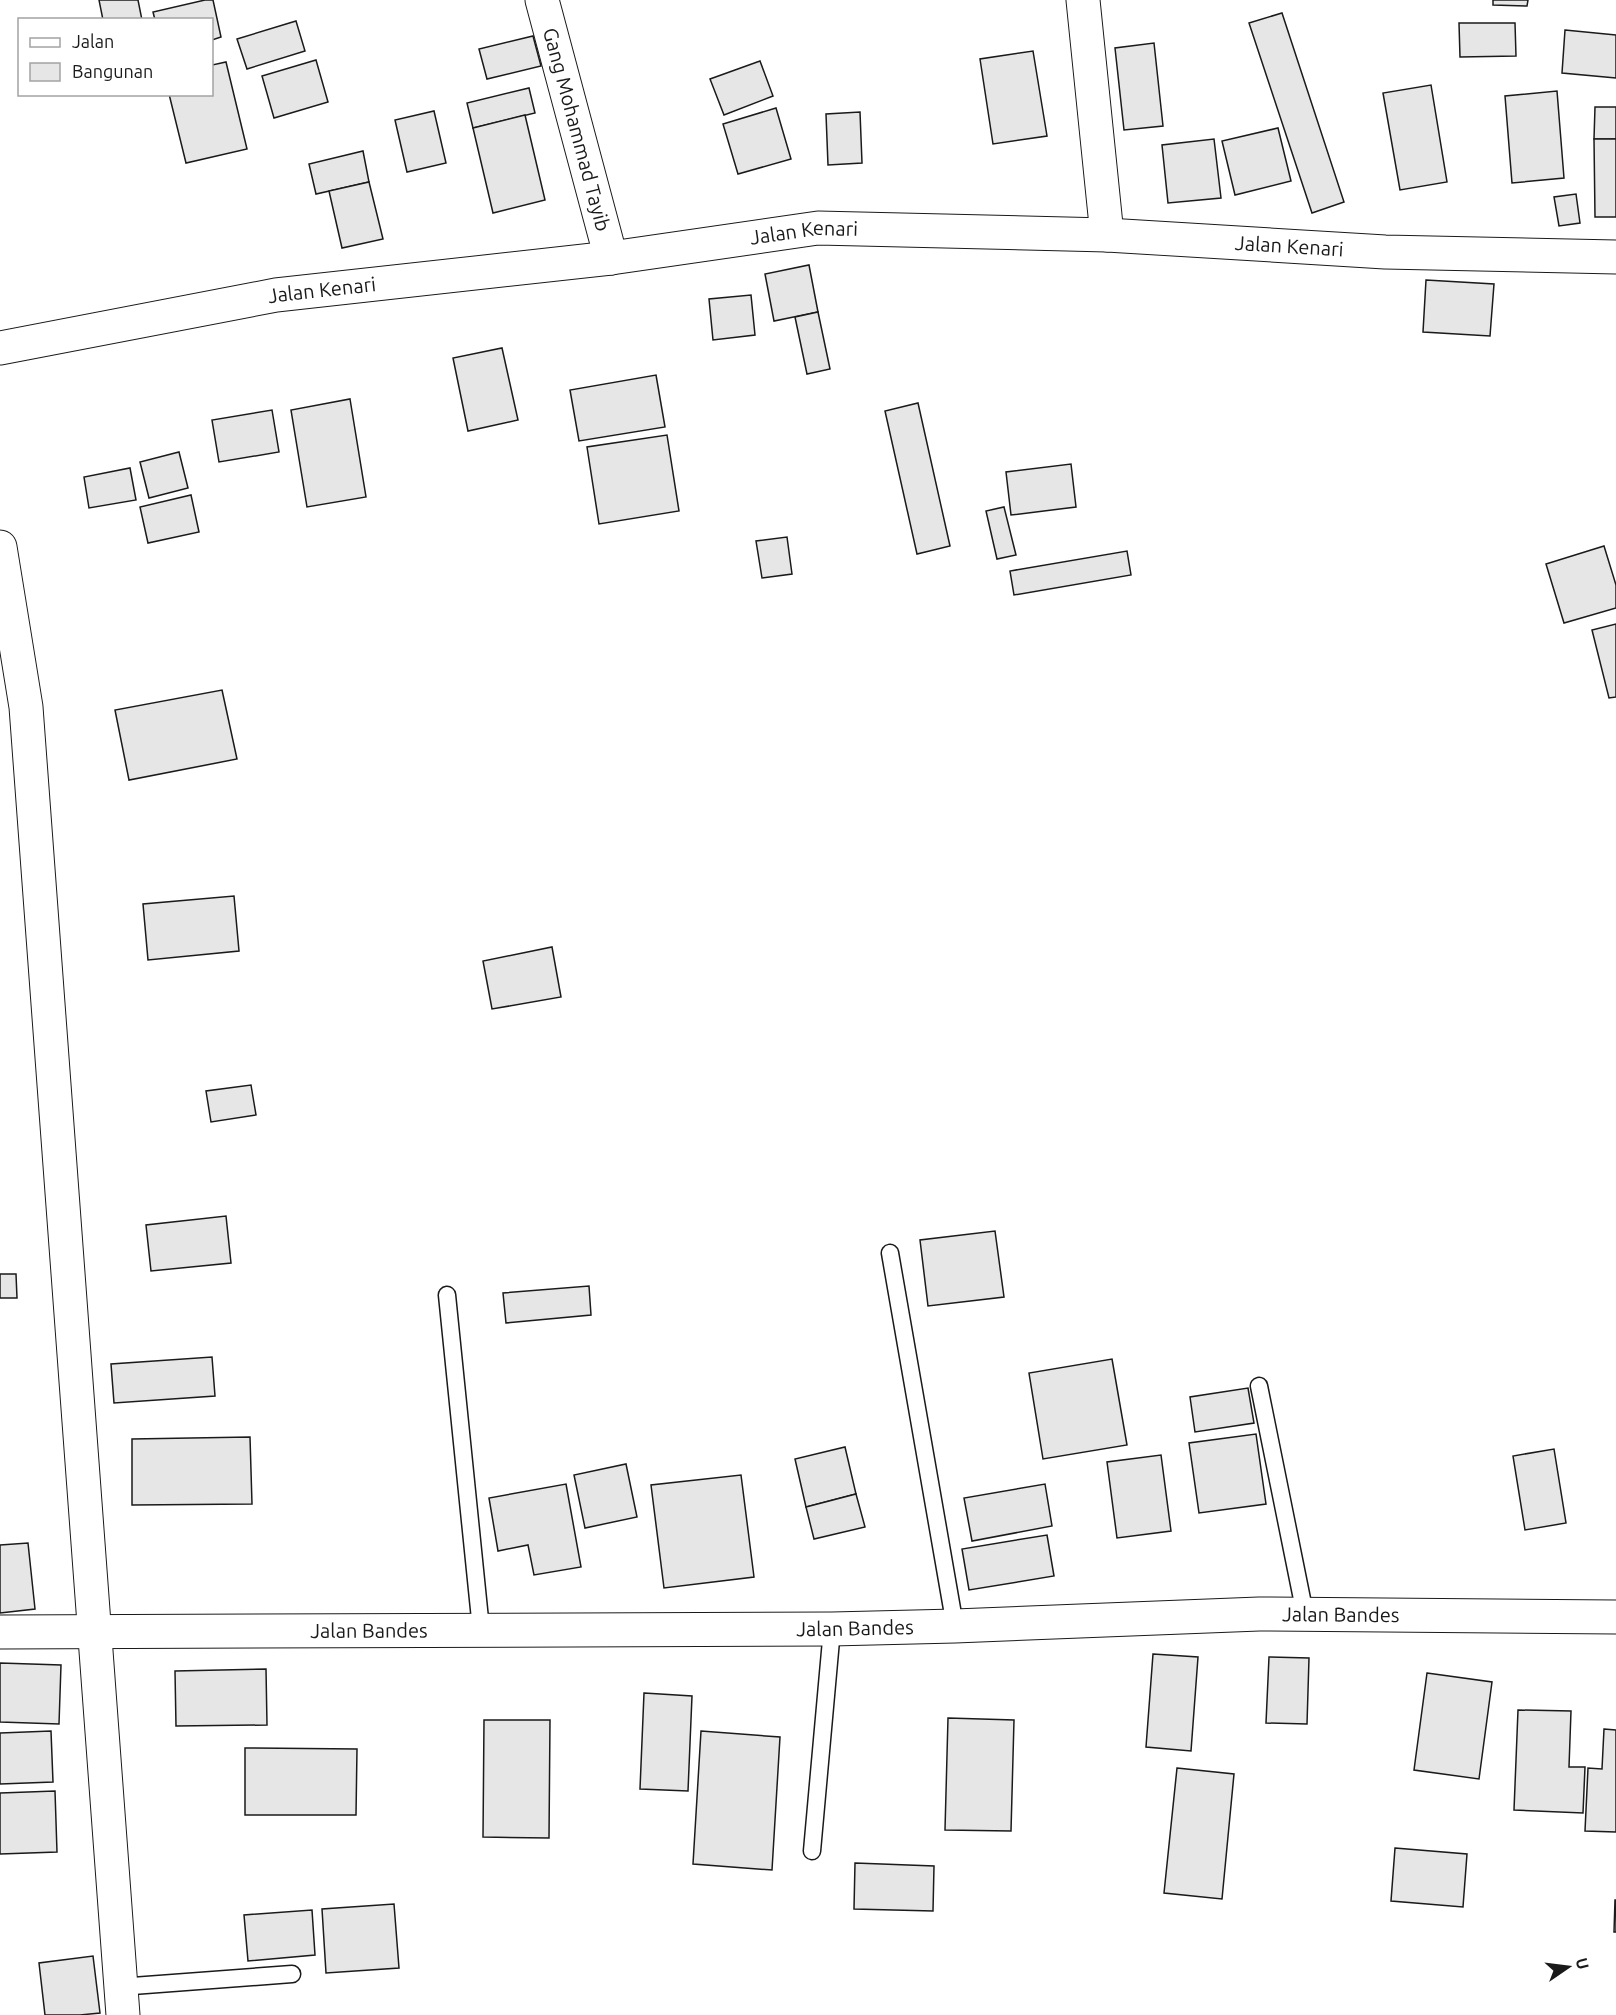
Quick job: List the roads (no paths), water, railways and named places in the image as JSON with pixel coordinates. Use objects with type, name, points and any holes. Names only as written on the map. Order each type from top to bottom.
[{"type":"street","name":"Gang Mohammad Tayib","points":[[542,0],[611,258]]},
{"type":"street","points":[[1083,0],[1107,235]]},
{"type":"street","name":"Jalan Kenari","points":[[0,348],[276,296],[611,258],[818,228],[1107,235],[1385,252],[1616,257]]},
{"type":"street","points":[[0,547],[26,707],[121,2001]]},
{"type":"street","name":"Jalan Bandes","points":[[0,1632],[832,1629],[1259,1614],[1616,1617]]},
{"type":"lane","points":[[890,1253],[955,1626]]},
{"type":"lane","points":[[447,1295],[481,1629]]},
{"type":"lane","points":[[1259,1386],[1305,1614]]},
{"type":"lane","points":[[812,1851],[832,1629]]},
{"type":"lane","points":[[121,2001],[292,1974]]}]
